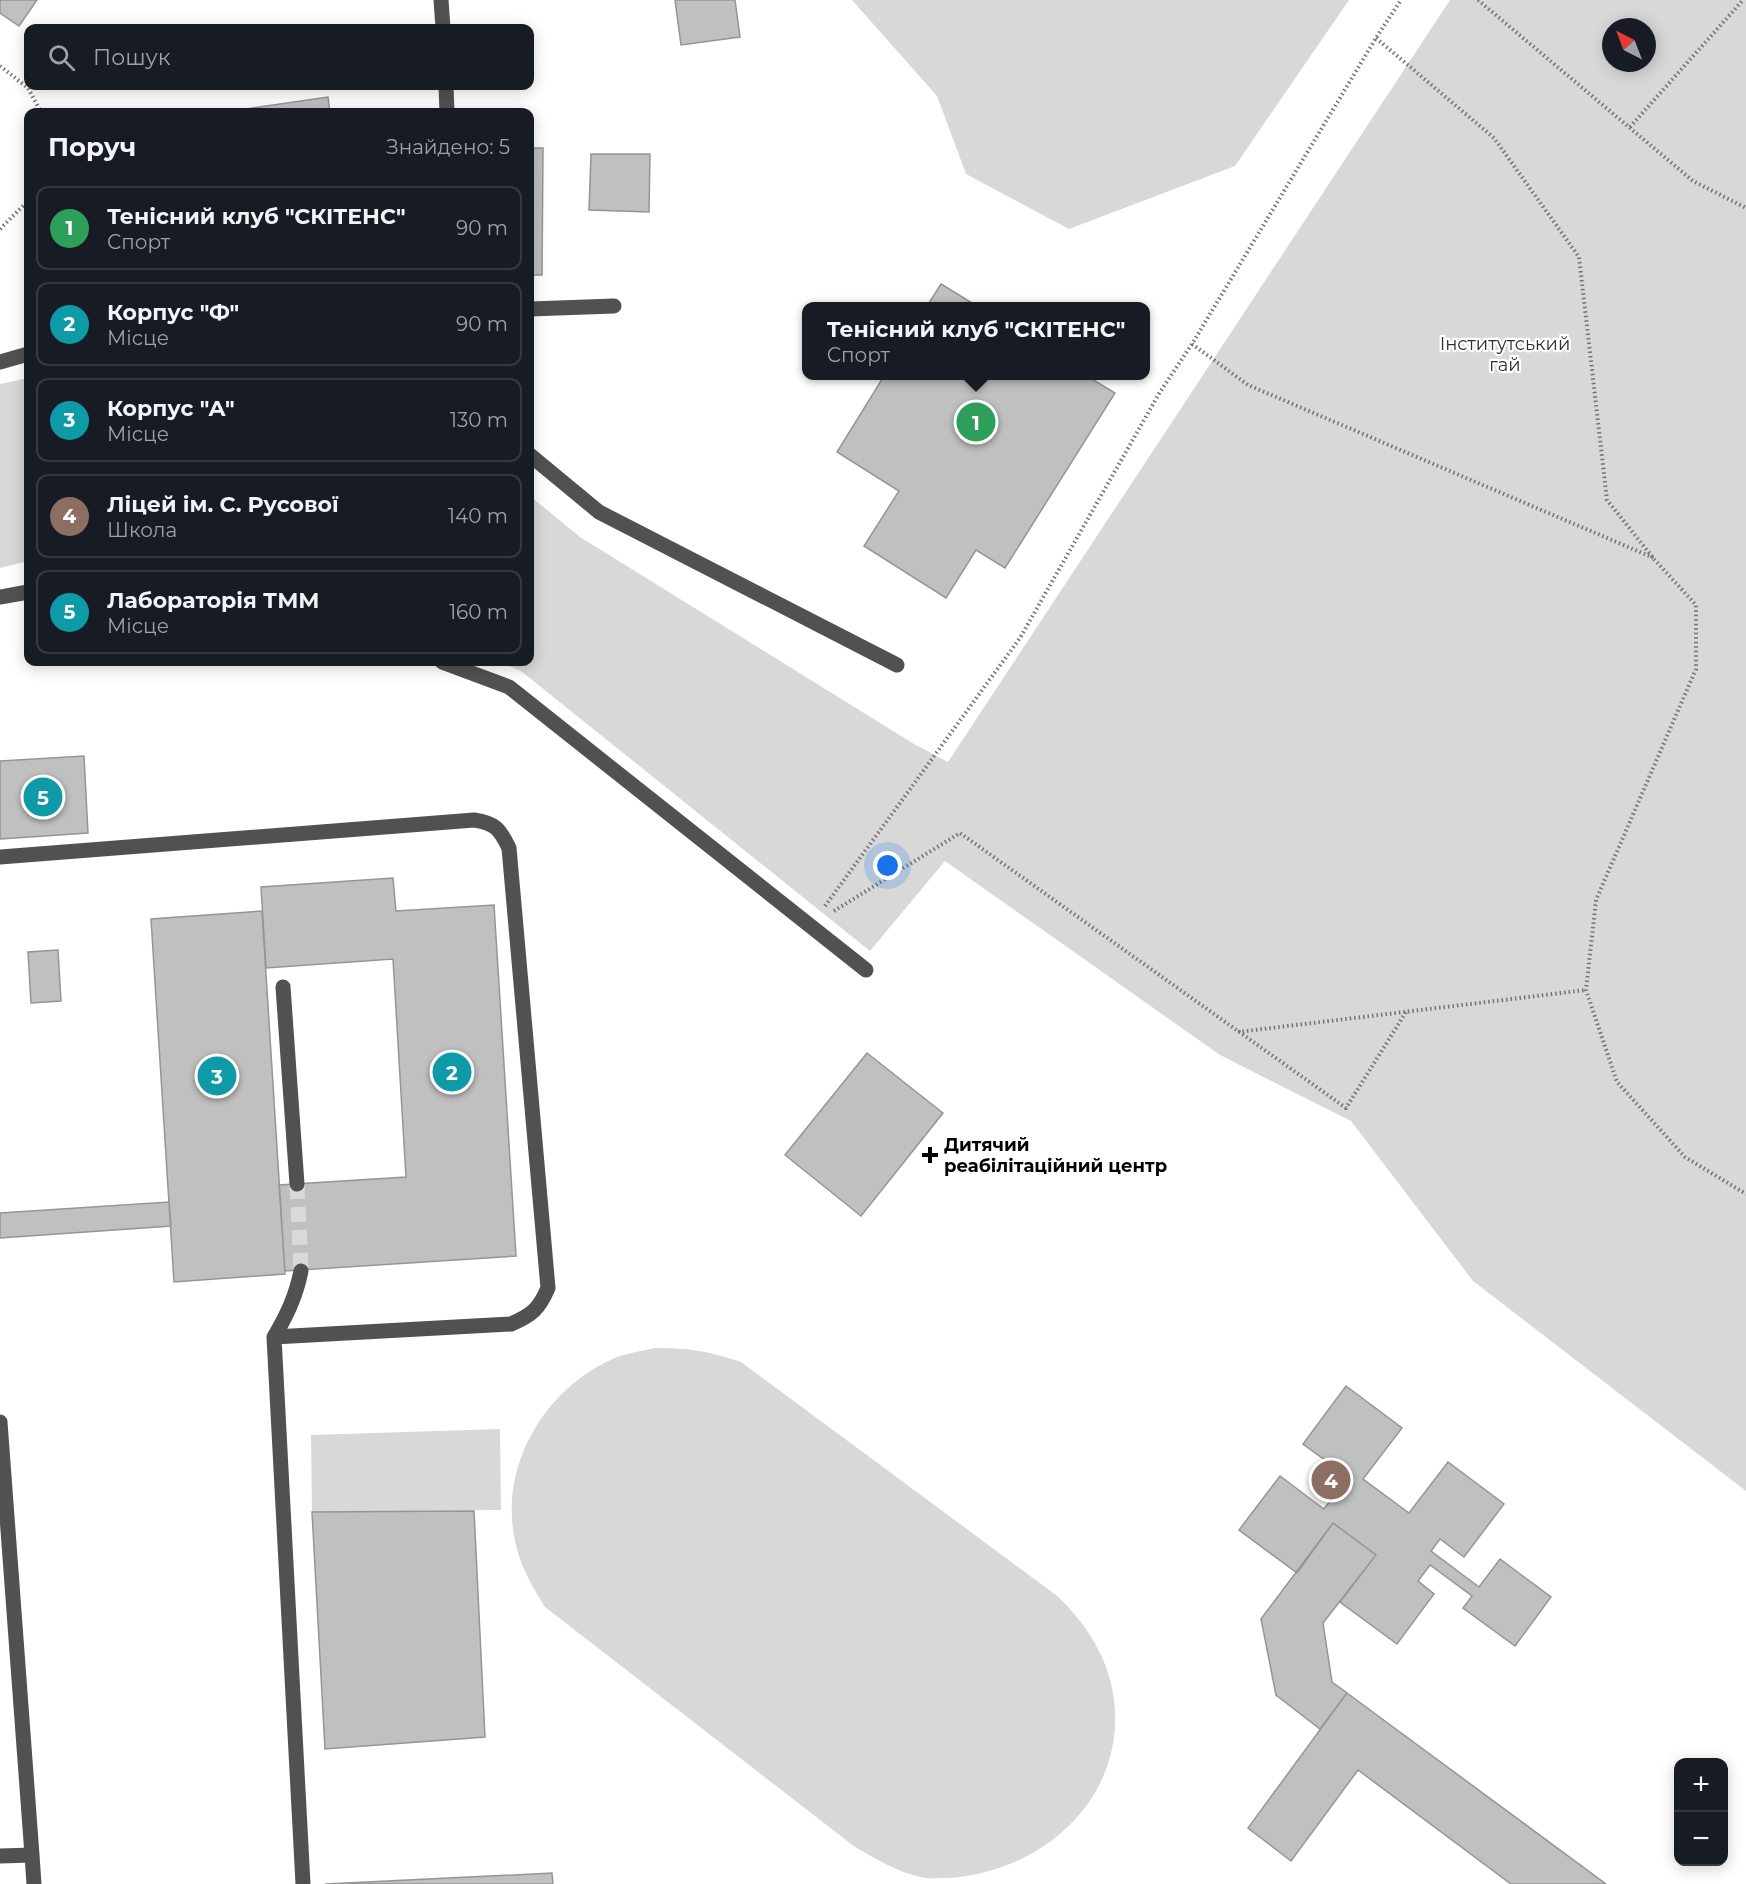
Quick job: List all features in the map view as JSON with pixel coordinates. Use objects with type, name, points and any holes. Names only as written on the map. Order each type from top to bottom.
[{"type":"street","points":[[441,0],[442,24]]},
{"type":"street","points":[[446,90],[447,108]]},
{"type":"street","points":[[534,309],[614,306]]},
{"type":"street","points":[[0,362],[24,355]]},
{"type":"street","points":[[534,458],[599,512],[897,665]]},
{"type":"street","points":[[0,597],[24,593]]},
{"type":"street","points":[[453,666],[509,687],[867,970]]},
{"type":"street","points":[[0,857],[474,819],[490,822],[503,836],[509,848],[548,1288],[540,1306],[511,1324],[274,1337]]},
{"type":"street","points":[[283,987],[297,1184]]},
{"type":"street","points":[[301,1271],[297,1292],[288,1314],[274,1337],[303,1884]]},
{"type":"street","points":[[0,1422],[34,1884]]},
{"type":"street","points":[[0,1856],[32,1855]]},
{"type":"path","points":[[811,926],[1020,638],[1160,392],[1192,344],[1401,0]]},
{"type":"path","points":[[1478,0],[1693,181],[1746,208]]},
{"type":"path","points":[[1629,128],[1743,0]]},
{"type":"path","points":[[1376,38],[1494,138],[1579,257],[1607,500],[1654,559],[1696,605],[1696,669],[1596,900],[1586,990],[1617,1082],[1685,1157],[1746,1194]]},
{"type":"path","points":[[0,66],[24,85]]},
{"type":"path","points":[[29,90],[39,108]]},
{"type":"path","points":[[0,230],[24,205]]},
{"type":"path","points":[[1192,344],[1248,385],[1654,559]]},
{"type":"path","points":[[811,926],[960,833],[1346,1108],[1406,1012]]},
{"type":"path","points":[[1237,1032],[1586,990]]},
{"type":"green space","points":[[852,0],[1349,0],[1235,166],[1069,229],[966,174],[937,96]]},
{"type":"green space","name":"Інститутський гай","points":[[1450,0],[1746,0],[1746,1491],[1473,1281],[1351,1121],[1220,1055],[945,861],[870,951],[521,671],[509,666],[534,666],[534,499],[580,537],[914,744],[948,762]]},
{"type":"green space","points":[[24,379],[24,562],[0,568],[0,384]]},
{"type":"green space","points":[[655,1348],[699,1351],[741,1362],[1056,1595],[1077,1617],[1094,1642],[1107,1670],[1114,1700],[1114,1738],[1105,1773],[1088,1804],[1064,1831],[1034,1852],[1001,1867],[964,1876],[925,1878],[897,1869],[855,1847],[545,1607],[523,1567],[515,1541],[512,1513],[514,1485],[521,1458],[533,1432],[548,1409],[568,1389],[590,1371],[615,1358]]},
{"type":"green space","points":[[500,1429],[501,1510],[312,1512],[311,1435]]},
{"type":"building","points":[[0,0],[37,0],[19,26],[0,13]]},
{"type":"building","points":[[675,0],[735,0],[740,37],[681,45]]},
{"type":"building","points":[[328,97],[329,108],[253,108]]},
{"type":"building","points":[[534,148],[543,148],[542,275],[534,275]]},
{"type":"building","points":[[591,154],[650,154],[649,212],[589,210]]},
{"type":"building","points":[[941,284],[970,302],[930,302]]},
{"type":"building","points":[[882,380],[1094,380],[1115,393],[1005,568],[976,550],[946,598],[864,546],[899,491],[837,452]]},
{"type":"building","points":[[84,756],[88,833],[0,839],[0,761]]},
{"type":"building","points":[[393,878],[396,911],[494,905],[516,1256],[285,1271],[279,1185],[406,1177],[393,959],[266,968],[261,887]]},
{"type":"building","points":[[262,911],[285,1274],[174,1282],[151,919]]},
{"type":"building","points":[[58,950],[61,1001],[31,1003],[28,952]]},
{"type":"building","points":[[867,1053],[943,1113],[861,1216],[785,1155]]},
{"type":"building","points":[[169,1202],[171,1226],[0,1238],[0,1213]]},
{"type":"building","points":[[1346,1386],[1402,1428],[1363,1479],[1409,1513],[1448,1462],[1504,1504],[1464,1557],[1440,1539],[1431,1551],[1479,1587],[1500,1559],[1551,1597],[1515,1646],[1463,1608],[1472,1596],[1430,1565],[1418,1581],[1434,1594],[1397,1644],[1340,1602],[1376,1555],[1333,1523],[1297,1573],[1239,1530],[1280,1476],[1324,1509],[1348,1477],[1303,1444]]},
{"type":"building","points":[[474,1511],[485,1737],[325,1749],[312,1512]]},
{"type":"building","points":[[1333,1523],[1376,1555],[1323,1623],[1332,1682],[1347,1693],[1320,1729],[1276,1695],[1261,1619]]},
{"type":"building","points":[[1347,1693],[1606,1884],[1511,1884],[1358,1770],[1291,1861],[1248,1828]]},
{"type":"building","points":[[552,1873],[553,1884],[325,1884]]},
{"type":"tunnel","points":[[297,1184],[301,1271]]},
{"type":"place","name":"Тенісний клуб \"СКІТЕНС\"","points":[[976,422]]},
{"type":"place","name":"Лабораторія ТММ","points":[[43,797]]},
{"type":"place","name":"Корпус \"Ф\"","points":[[452,1072]]},
{"type":"place","name":"Корпус \"А\"","points":[[217,1076]]},
{"type":"place","name":"Дитячий реабілітаційний центр","points":[[930,1155]]},
{"type":"place","name":"Ліцей ім. С. Русової","points":[[1331,1480]]}]
